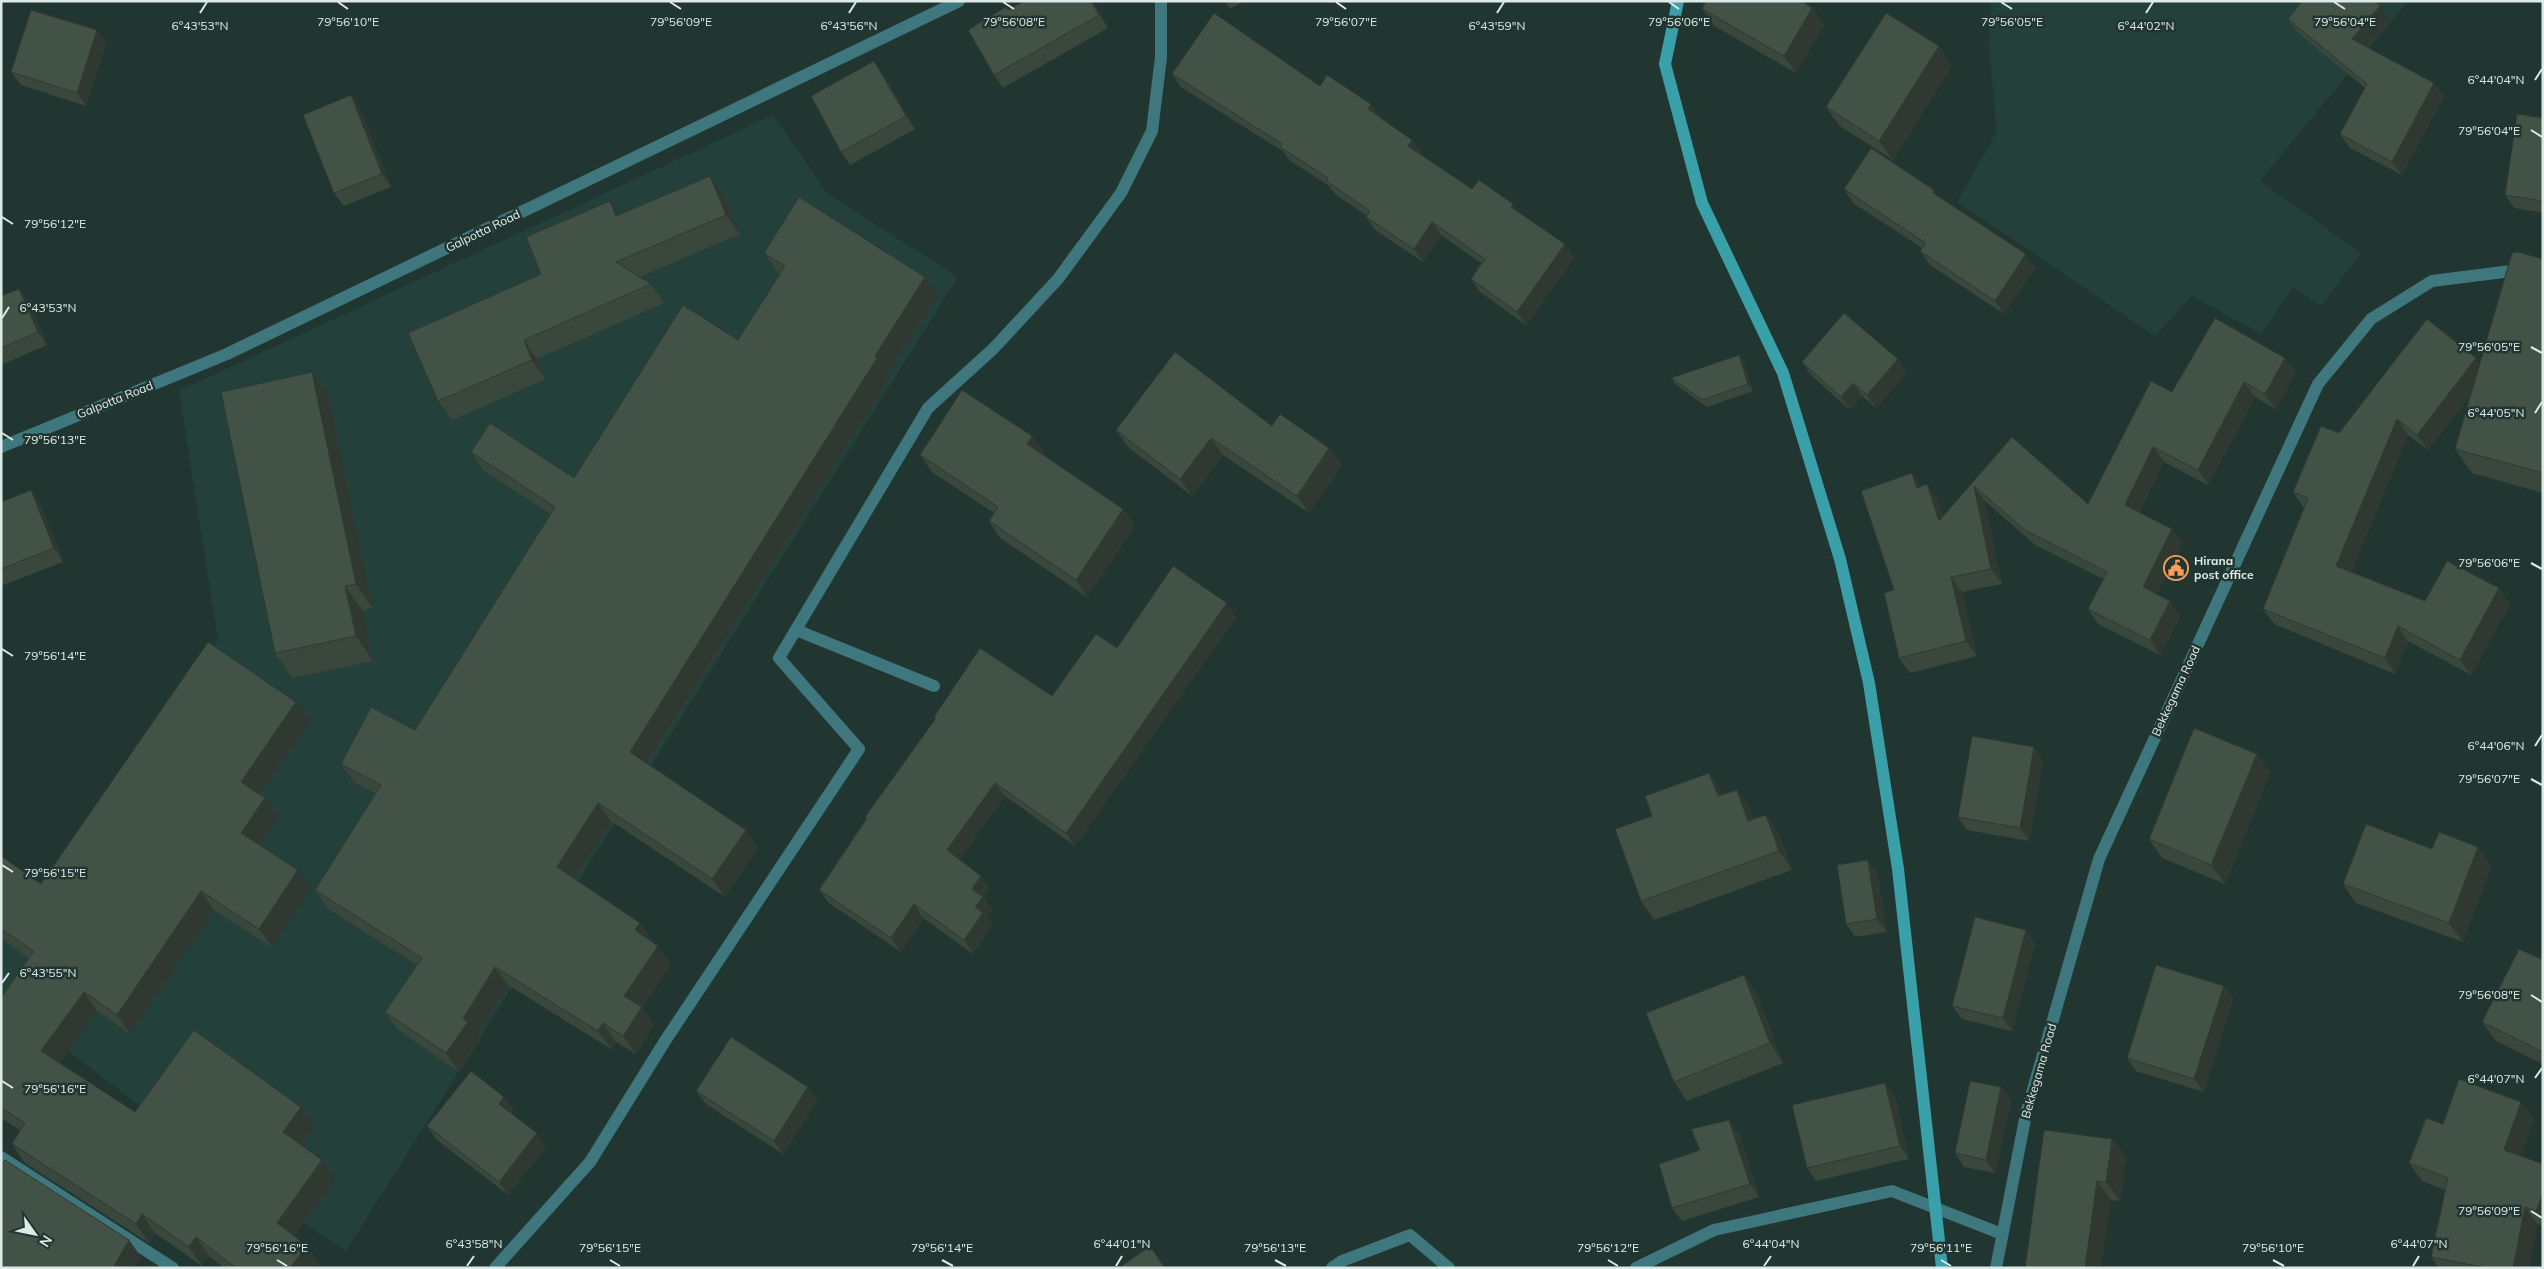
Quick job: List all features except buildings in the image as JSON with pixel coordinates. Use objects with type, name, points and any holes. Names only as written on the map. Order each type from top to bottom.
[{"type":"street","points":[[495,1268],[590,1162],[665,1041],[860,749],[779,658],[928,408],[993,349],[1058,280],[1121,193],[1152,131],[1161,58],[1161,1]]},
{"type":"street","points":[[1678,1],[1665,64],[1702,202],[1783,373],[1840,559],[1869,683],[1898,869],[1942,1268]]},
{"type":"street","name":"Galpotta Road","points":[[1,448],[227,354],[957,2]]},
{"type":"street","name":"Bekkegama Road","points":[[1996,1268],[2026,1114],[2099,859],[2318,384],[2371,318],[2432,281],[2543,267]]},
{"type":"street","points":[[796,630],[934,686]]},
{"type":"street","points":[[1,1157],[173,1268]]},
{"type":"street","points":[[1636,1268],[1714,1230],[1892,1190],[2002,1234]]},
{"type":"street","points":[[1332,1268],[1342,1261],[1410,1235],[1449,1268]]},
{"type":"shaded area","points":[[1991,1],[2408,1],[2260,181],[2361,253],[2321,306],[2293,287],[2261,334],[2192,296],[2155,336],[1957,202],[1997,131],[1989,48]]},
{"type":"shaded area","points":[[773,115],[828,194],[958,277],[346,1251],[299,1220],[153,1116],[1,999],[1,936],[218,640],[179,391]]},
{"type":"place","name":"Hirana post office","points":[[2176,568]]}]
